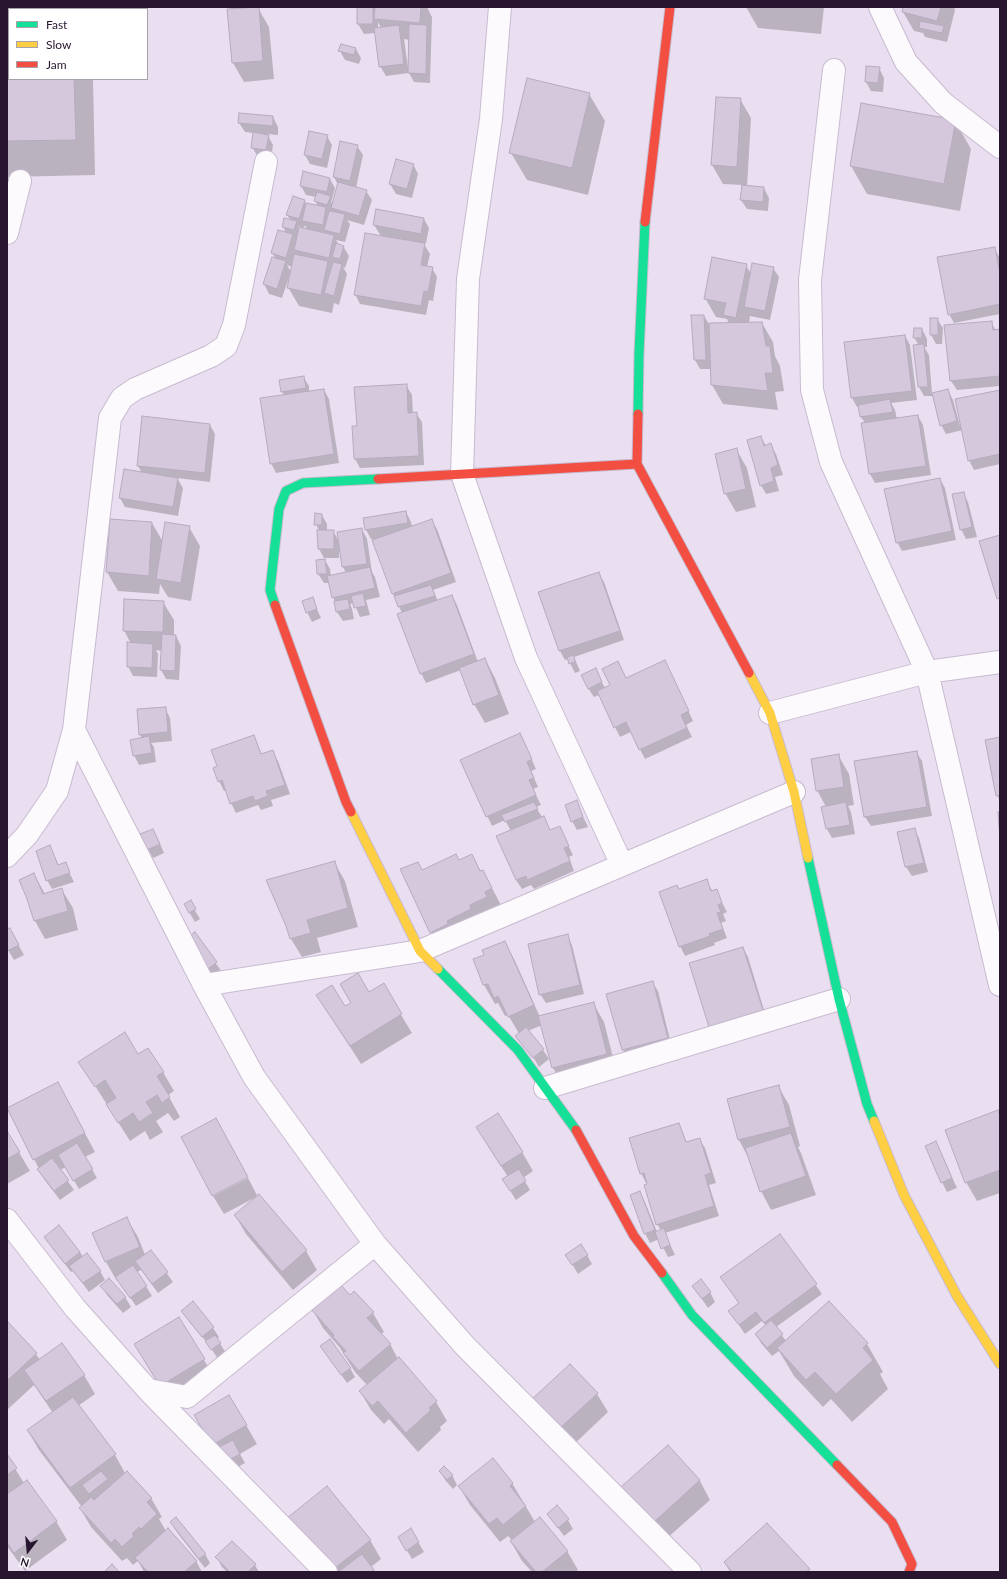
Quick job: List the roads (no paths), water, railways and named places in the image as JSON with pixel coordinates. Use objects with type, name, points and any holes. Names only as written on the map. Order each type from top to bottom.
[{"type":"street","points":[[500,7],[492,119],[468,279],[462,474],[526,658],[622,865]]},
{"type":"street","points":[[670,7],[644,232],[639,354],[638,464],[770,713],[794,792],[839,999],[867,1104],[904,1195],[956,1296],[1000,1364]]},
{"type":"street","points":[[880,7],[906,62],[943,103],[1000,147]]},
{"type":"street","points":[[834,70],[810,280],[812,390],[831,462],[927,672],[960,808],[993,933],[1000,985]]},
{"type":"street","points":[[7,856],[28,835],[57,791],[74,730],[110,418],[122,398],[134,389],[211,356],[226,346],[234,325],[266,162]]},
{"type":"street","points":[[7,233],[20,182]]},
{"type":"street","points":[[638,464],[303,483],[286,491],[279,508],[270,590],[346,802],[420,951],[518,1050],[579,1134],[634,1236],[692,1315],[892,1522],[912,1564],[909,1572]]},
{"type":"street","points":[[770,713],[927,672],[1000,662]]},
{"type":"street","points":[[74,730],[204,985],[254,1077],[375,1244],[465,1346],[690,1572]]},
{"type":"street","points":[[204,985],[420,951],[794,792]]},
{"type":"street","points":[[546,1088],[839,999]]},
{"type":"street","points":[[7,1220],[75,1308],[148,1390],[326,1572]]},
{"type":"street","points":[[148,1390],[187,1397],[375,1244]]}]
